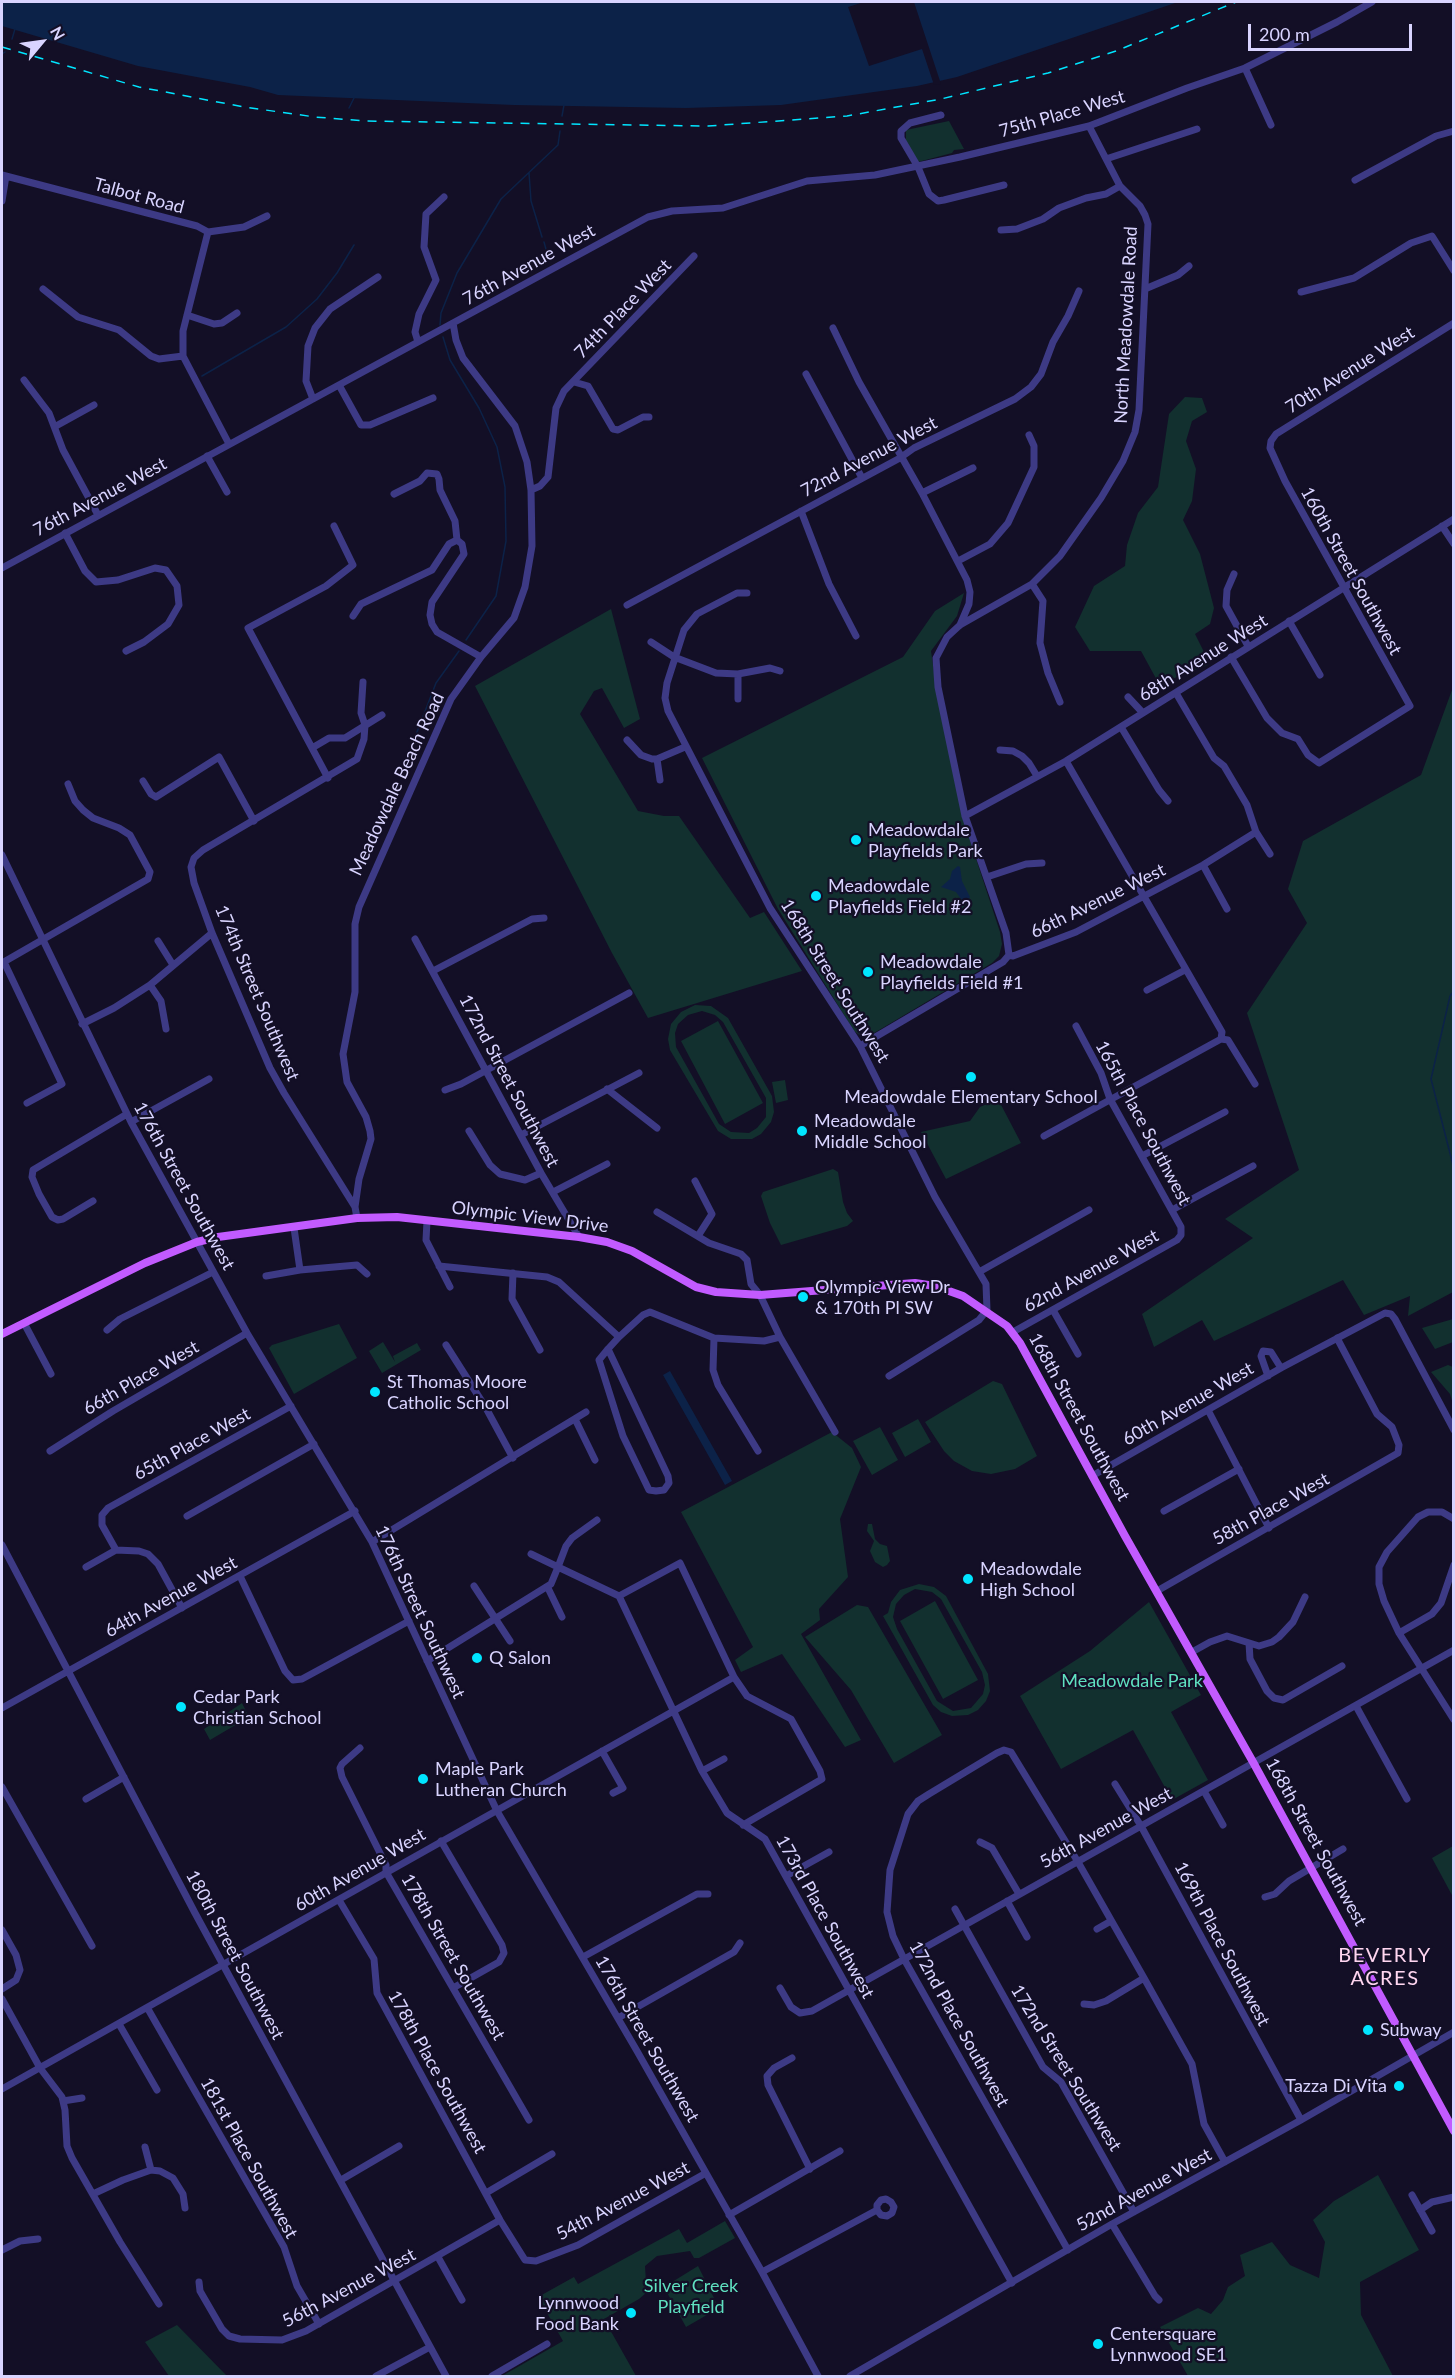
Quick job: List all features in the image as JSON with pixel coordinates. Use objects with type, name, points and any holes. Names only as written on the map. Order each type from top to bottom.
[{"type":"main road","name":"Olympic View Drive","points":[[2,1334],[145,1263],[197,1242],[357,1218],[397,1217],[607,1242],[632,1251],[696,1287],[716,1292],[760,1295],[915,1283],[948,1290],[987,1310]]},
{"type":"main road","name":"168th Street Southwest","points":[[987,1310],[1013,1332],[1253,1762],[1454,2131]]},
{"type":"street","name":"75th Place West","points":[[743,202],[807,181],[857,178],[918,167],[1089,126],[1187,87],[1245,68],[1372,2]]},
{"type":"street","points":[[1245,68],[1271,125]]},
{"type":"street","points":[[940,115],[910,123],[901,131],[901,138],[918,167],[929,194],[938,201],[1004,185]]},
{"type":"street","name":"North Meadowdale Road","points":[[1009,955],[1006,933],[965,816],[936,672],[936,658],[940,646],[960,625],[1032,584],[1060,556],[1101,498],[1123,461],[1132,440],[1139,410],[1148,224],[1140,206],[1120,186],[1089,126]]},
{"type":"street","points":[[1106,159],[1197,129]]},
{"type":"street","points":[[1355,180],[1436,136],[1454,131]]},
{"type":"street","points":[[2,201],[4,176]]},
{"type":"street","name":"Talbot Road","points":[[4,176],[197,226],[207,232],[244,227],[267,216]]},
{"type":"street","points":[[1001,230],[1017,230],[1042,219],[1059,208],[1086,198],[1106,194],[1120,186]]},
{"type":"street","points":[[418,342],[415,332],[418,314],[436,280],[424,247],[426,214],[429,208],[444,197]]},
{"type":"street","name":"76th Avenue West","points":[[2,568],[648,217],[672,211],[723,207],[743,202]]},
{"type":"street","points":[[207,232],[187,315],[182,345],[183,356],[229,444]]},
{"type":"street","points":[[1301,292],[1354,278],[1411,243],[1432,236],[1454,271]]},
{"type":"street","name":"74th Place West","points":[[531,490],[540,486],[548,477],[556,408],[564,391],[694,256]]},
{"type":"street","points":[[1145,289],[1178,275],[1189,266]]},
{"type":"street","points":[[313,399],[306,381],[308,346],[315,328],[330,309],[378,277]]},
{"type":"street","points":[[43,289],[78,317],[119,330],[151,356],[159,359],[183,356]]},
{"type":"street","name":"72nd Avenue West","points":[[627,605],[900,458],[914,448],[1006,405],[1031,387],[1041,374],[1053,342],[1079,291]]},
{"type":"street","points":[[187,315],[214,324],[222,323],[237,313]]},
{"type":"street","name":"Meadowdale Beach Road","points":[[357,1218],[355,1206],[359,1179],[371,1140],[366,1117],[347,1082],[343,1064],[355,992],[355,924],[369,881],[451,699],[481,657],[514,618],[525,587],[532,546],[531,490],[526,462],[515,426],[463,358],[453,323]]},
{"type":"street","name":"70th Avenue West","points":[[1270,448],[1270,441],[1276,434],[1454,323]]},
{"type":"street","points":[[833,328],[859,382],[958,561],[970,592],[969,604],[960,625]]},
{"type":"street","points":[[806,374],[862,478]]},
{"type":"street","points":[[24,380],[43,403],[56,426],[63,450],[98,515]]},
{"type":"street","name":"74th Place West","points":[[573,382],[588,386],[613,429],[618,430],[643,417],[649,417]]},
{"type":"street","points":[[339,385],[361,425],[370,425],[433,398]]},
{"type":"street","points":[[56,426],[94,405]]},
{"type":"street","points":[[958,561],[990,544],[1008,523],[1034,467],[1034,446],[1029,435]]},
{"type":"street","name":"160th Street Southwest","points":[[1232,657],[1267,718],[1282,733],[1298,739],[1308,755],[1319,763],[1410,706],[1285,481],[1270,448]]},
{"type":"street","points":[[207,456],[227,492]]},
{"type":"street","points":[[922,493],[973,468]]},
{"type":"street","points":[[394,494],[420,481],[427,473],[437,474],[440,490],[455,521],[457,540],[462,544],[464,554],[432,602],[432,624],[437,632],[481,657]]},
{"type":"street","points":[[801,511],[829,584],[856,636]]},
{"type":"street","name":"68th Avenue West","points":[[965,816],[1066,761],[1454,519]]},
{"type":"street","points":[[328,778],[248,627],[326,586],[353,565],[334,526]]},
{"type":"street","points":[[1442,526],[1454,544]]},
{"type":"street","points":[[65,533],[85,571],[96,582],[118,580],[155,568],[166,570],[177,586],[179,605],[168,624],[144,642],[126,651]]},
{"type":"street","points":[[353,616],[361,604],[432,570],[449,544],[457,540]]},
{"type":"street","points":[[1234,574],[1227,590],[1226,606],[1248,646]]},
{"type":"street","points":[[1032,584],[1043,601],[1040,643],[1048,673],[1060,702]]},
{"type":"street","name":"168th Street Southwest","points":[[747,593],[737,593],[697,614],[684,630],[674,657],[665,699],[668,711],[770,908],[860,1046],[935,1197],[986,1284],[987,1310]]},
{"type":"street","points":[[1289,621],[1320,675]]},
{"type":"street","points":[[651,642],[674,657],[716,673],[738,675],[770,668],[780,671]]},
{"type":"street","points":[[738,675],[738,699]]},
{"type":"street","points":[[143,782],[151,794],[156,797],[219,757],[254,821],[357,759],[364,738],[365,725],[361,712],[363,682]]},
{"type":"street","points":[[1176,693],[1214,758],[1224,766],[1247,805],[1256,832],[1270,854]]},
{"type":"street","points":[[1128,697],[1143,713]]},
{"type":"street","points":[[312,748],[329,738],[345,738],[382,715]]},
{"type":"street","points":[[1121,727],[1158,790],[1168,801]]},
{"type":"street","points":[[627,740],[641,755],[657,759],[686,747]]},
{"type":"street","points":[[1000,750],[1013,751],[1022,756],[1037,776]]},
{"type":"street","points":[[657,759],[660,780]]},
{"type":"street","points":[[1066,761],[1222,1032],[1221,1039]]},
{"type":"street","points":[[27,1103],[62,1084],[3,963],[143,883],[148,879],[150,872],[130,835],[93,818],[83,810],[75,801],[68,784]]},
{"type":"street","name":"174th Street Southwest","points":[[254,821],[203,850],[194,858],[191,867],[194,883],[212,933],[270,1068],[355,1206]]},
{"type":"street","name":"66th Avenue West","points":[[860,1046],[1003,962],[1009,955],[1014,957],[1076,932],[1144,898],[1256,832]]},
{"type":"street","name":"176th Street Southwest","points":[[2,855],[41,940],[131,1122],[247,1333],[372,1542],[496,1811],[618,2018],[762,2272],[818,2376]]},
{"type":"street","points":[[987,877],[1026,864],[1042,863]]},
{"type":"street","points":[[1203,865],[1227,909]]},
{"type":"street","points":[[433,971],[532,919],[544,918]]},
{"type":"street","points":[[82,1024],[114,1008],[150,985],[212,933]]},
{"type":"street","name":"172nd Street Southwest","points":[[415,939],[541,1173],[579,1237]]},
{"type":"street","points":[[158,941],[173,966]]},
{"type":"street","points":[[1147,990],[1185,970]]},
{"type":"street","points":[[150,985],[161,1001],[166,1029]]},
{"type":"street","points":[[445,1090],[461,1084],[629,993]]},
{"type":"street","name":"165th Place Southwest","points":[[1076,1026],[1101,1073],[1110,1099],[1181,1227],[1181,1235]]},
{"type":"street","points":[[1044,1136],[1221,1039],[1228,1040],[1255,1084]]},
{"type":"street","points":[[521,1135],[639,1073]]},
{"type":"street","points":[[131,1122],[209,1079]]},
{"type":"street","points":[[607,1089],[657,1128]]},
{"type":"street","points":[[1142,1156],[1225,1112]]},
{"type":"street","points":[[93,1201],[63,1219],[58,1220],[52,1217],[32,1177],[33,1170],[127,1114]]},
{"type":"street","points":[[469,1131],[490,1166],[500,1174],[525,1180],[541,1173]]},
{"type":"street","points":[[553,1192],[607,1164]]},
{"type":"street","points":[[1172,1210],[1253,1166]]},
{"type":"street","points":[[695,1181],[712,1214],[698,1236]]},
{"type":"street","points":[[979,1272],[1089,1210]]},
{"type":"street","points":[[657,1212],[709,1243],[741,1254],[747,1260],[752,1284],[835,1432]]},
{"type":"street","points":[[428,1221],[426,1240],[450,1287]]},
{"type":"street","points":[[294,1228],[300,1270]]},
{"type":"street","name":"62nd Avenue West","points":[[1013,1332],[1177,1240],[1181,1235]]},
{"type":"street","points":[[266,1276],[300,1270],[357,1265],[367,1274]]},
{"type":"street","points":[[439,1266],[547,1277],[559,1282],[619,1337]]},
{"type":"street","points":[[107,1330],[120,1319],[213,1272]]},
{"type":"street","points":[[513,1274],[512,1299],[540,1350]]},
{"type":"street","points":[[889,1376],[979,1320],[987,1310]]},
{"type":"street","points":[[1053,1310],[1078,1354]]},
{"type":"street","points":[[608,1349],[668,1476],[669,1483],[664,1490],[649,1490],[623,1436],[599,1360],[608,1349],[619,1337],[643,1315],[650,1312],[714,1338],[764,1341],[780,1337]]},
{"type":"street","name":"60th Avenue West","points":[[1092,1476],[1281,1368],[1385,1313],[1391,1314],[1454,1430]]},
{"type":"street","points":[[24,1323],[51,1374]]},
{"type":"street","name":"66th Place West","points":[[50,1450],[247,1333]]},
{"type":"street","points":[[714,1338],[713,1370],[718,1385],[758,1451]]},
{"type":"street","name":"58th Place West","points":[[1156,1591],[1398,1453],[1399,1445],[1392,1427],[1377,1414],[1337,1338]]},
{"type":"street","points":[[446,1345],[486,1408],[513,1458]]},
{"type":"street","name":"60th Avenue West","points":[[1268,1376],[1261,1356],[1263,1351],[1271,1352],[1281,1368]]},
{"type":"street","name":"65th Place West","points":[[116,1550],[102,1526],[102,1515],[108,1508],[291,1406]]},
{"type":"street","points":[[1208,1410],[1269,1528]]},
{"type":"street","points":[[372,1542],[586,1412]]},
{"type":"street","points":[[575,1419],[595,1460]]},
{"type":"street","points":[[188,1516],[314,1444]]},
{"type":"street","points":[[1164,1510],[1239,1469]]},
{"type":"street","name":"64th Avenue West","points":[[2,1708],[355,1511]]},
{"type":"street","points":[[1454,1519],[1442,1512],[1428,1512],[1418,1517],[1387,1552],[1379,1567],[1379,1584],[1384,1601],[1399,1633],[1454,1720]]},
{"type":"street","points":[[427,1661],[496,1617],[548,1588],[554,1579],[566,1546],[572,1538],[597,1520]]},
{"type":"street","name":"180th Street Southwest","points":[[2,1545],[223,1965],[446,2376]]},
{"type":"street","points":[[86,1567],[116,1550],[139,1551],[148,1554],[158,1564],[182,1608]]},
{"type":"street","points":[[531,1554],[619,1596],[680,1563],[734,1677],[747,1695],[777,1707],[791,1719],[822,1779],[743,1825]]},
{"type":"street","points":[[1399,1633],[1432,1614],[1441,1603],[1454,1565]]},
{"type":"street","points":[[240,1576],[285,1671],[293,1680],[302,1679],[409,1622]]},
{"type":"street","points":[[474,1586],[510,1641]]},
{"type":"street","points":[[548,1588],[562,1617]]},
{"type":"street","name":"173rd Place Southwest","points":[[619,1596],[702,1771],[727,1813],[765,1839],[1012,2283]]},
{"type":"street","points":[[1192,1652],[1227,1636],[1259,1646],[1280,1637],[1293,1622],[1305,1597]]},
{"type":"street","points":[[1249,1643],[1250,1659],[1267,1690],[1274,1698],[1282,1700],[1342,1666]]},
{"type":"street","name":"56th Avenue West","points":[[780,1988],[791,2007],[800,2013],[812,2011],[1454,1650]]},
{"type":"street","name":"60th Avenue West","points":[[2,2089],[148,2009],[734,1677]]},
{"type":"street","points":[[1356,1706],[1407,1799]]},
{"type":"street","name":"178th Street Southwest","points":[[360,1748],[344,1761],[340,1773],[386,1865],[387,1872],[528,2120]]},
{"type":"street","name":"172nd Place Southwest","points":[[1068,2250],[904,1959],[889,1923],[887,1892],[890,1870],[901,1832],[908,1814],[918,1801],[1004,1750],[1011,1752],[1078,1862]]},
{"type":"street","points":[[602,1751],[623,1788],[613,1793]]},
{"type":"street","points":[[702,1771],[724,1760]]},
{"type":"street","points":[[86,1799],[124,1777]]},
{"type":"street","name":"169th Place Southwest","points":[[1115,1784],[1142,1826],[1301,2120]]},
{"type":"street","points":[[2,1787],[92,1946]]},
{"type":"street","points":[[1204,1791],[1223,1825]]},
{"type":"street","points":[[441,1841],[502,1946],[504,1956],[499,1962],[453,1988]]},
{"type":"street","points":[[980,1842],[992,1848],[1019,1894]]},
{"type":"street","points":[[1265,1898],[1275,1894],[1289,1881],[1342,1849]]},
{"type":"street","points":[[786,1876],[829,1852]]},
{"type":"street","points":[[1078,1862],[1192,2064],[1204,2124],[1224,2162]]},
{"type":"street","points":[[583,1957],[697,1894],[708,1893]]},
{"type":"street","name":"178th Place Southwest","points":[[339,1900],[374,1959],[377,1993],[521,2256]]},
{"type":"street","points":[[1007,1901],[1027,1937]]},
{"type":"street","name":"172nd Street Southwest","points":[[955,1909],[1043,2067],[1061,2082],[1134,2212]]},
{"type":"street","points":[[1097,1929],[1111,1921]]},
{"type":"street","points":[[2,1930],[16,1955],[20,1970],[16,1980],[2,1989]]},
{"type":"street","points":[[618,2018],[734,1952],[740,1943]]},
{"type":"street","points":[[1084,2004],[1094,2005],[1106,2001],[1144,1978]]},
{"type":"street","points":[[2,1999],[40,2068],[59,2092],[63,2101],[68,2151],[120,2242],[159,2304]]},
{"type":"street","name":"181st Place Southwest","points":[[148,2009],[284,2247],[297,2286],[319,2324]]},
{"type":"street","points":[[119,2025],[157,2090]]},
{"type":"street","name":"52nd Avenue West","points":[[850,2376],[1112,2224],[1301,2120],[1454,2032]]},
{"type":"street","points":[[792,2058],[774,2068],[767,2076],[768,2085],[810,2169]]},
{"type":"street","points":[[63,2101],[82,2098]]},
{"type":"street","points":[[340,2180],[399,2146]]},
{"type":"street","points":[[146,2147],[151,2170]]},
{"type":"street","points":[[729,2215],[840,2151]]},
{"type":"street","points":[[486,2193],[552,2154]]},
{"type":"street","points":[[93,2194],[151,2170],[160,2171],[172,2178],[183,2194],[185,2208]]},
{"type":"street","name":"54th Avenue West","points":[[521,2256],[525,2260],[536,2261],[570,2249],[706,2173]]},
{"type":"street","points":[[1412,2195],[1432,2231]]},
{"type":"street","points":[[1420,2210],[1432,2202],[1454,2197]]},
{"type":"street","points":[[762,2272],[877,2210]]},
{"type":"street","name":"56th Avenue West","points":[[199,2282],[200,2291],[222,2329],[232,2337],[282,2340],[299,2335],[319,2324],[500,2220]]},
{"type":"street","points":[[1112,2224],[1159,2300]]},
{"type":"street","points":[[2,2250],[20,2241],[38,2239]]},
{"type":"street","points":[[438,2257],[462,2300]]},
{"type":"street","points":[[492,2376],[547,2344]]},
{"type":"street","points":[[376,2376],[430,2347]]},
{"type":"green space","points":[[949,121],[964,149],[918,162],[906,142],[906,130]]},
{"type":"green space","points":[[1185,397],[1202,398],[1207,412],[1192,421],[1186,441],[1196,469],[1192,501],[1183,520],[1200,554],[1214,608],[1210,624],[1195,634],[1208,665],[1159,684],[1141,651],[1090,651],[1075,627],[1094,586],[1125,566],[1127,545],[1138,513],[1158,487],[1169,414]]},
{"type":"green space","name":"Meadowdale Playfields Park","points":[[964,593],[957,616],[931,651],[938,700],[963,819],[1002,944],[999,956],[992,963],[869,1036],[861,1036],[854,1031],[778,909],[702,758],[903,657],[935,611]]},
{"type":"green space","points":[[611,609],[640,719],[624,728],[602,688],[594,691],[580,714],[638,811],[664,816],[679,816],[750,918],[764,912],[802,971],[648,1018],[612,953],[475,686]]},
{"type":"green space","points":[[1452,690],[1453,1292],[1408,1316],[1410,1296],[1364,1315],[1343,1280],[1214,1341],[1202,1320],[1154,1347],[1142,1314],[1253,1238],[1225,1219],[1299,1170],[1247,1013],[1307,923],[1288,889],[1303,841],[1421,775]]},
{"type":"green space","points":[[695,1005],[711,1006],[728,1018],[772,1096],[774,1112],[771,1122],[761,1134],[752,1139],[731,1139],[718,1131],[670,1050],[668,1039],[671,1024],[681,1012]],"holes":[[[702,1011],[715,1015],[723,1022],[766,1098],[766,1117],[757,1128],[749,1133],[731,1132],[719,1124],[676,1047],[675,1033],[678,1024],[688,1015]]]},
{"type":"green space","points":[[718,1021],[763,1103],[725,1124],[681,1041]]},
{"type":"green space","points":[[785,1080],[788,1100],[776,1103],[772,1082]]},
{"type":"green space","points":[[998,1099],[1021,1143],[946,1179],[921,1132],[970,1121],[980,1107]]},
{"type":"green space","points":[[833,1169],[838,1172],[843,1202],[853,1221],[847,1226],[781,1245],[770,1223],[761,1196],[763,1192]]},
{"type":"green space","points":[[1453,1319],[1453,1342],[1435,1349],[1422,1328]]},
{"type":"green space","points":[[339,1324],[357,1358],[294,1394],[269,1348],[272,1345]]},
{"type":"green space","points":[[383,1342],[395,1362],[393,1356],[417,1343],[421,1350],[382,1373],[369,1351]]},
{"type":"green space","points":[[1448,1365],[1453,1367],[1453,1404],[1450,1394],[1431,1372]]},
{"type":"green space","points":[[993,1381],[1002,1384],[1037,1456],[1015,1469],[991,1474],[972,1471],[954,1461],[944,1451],[925,1422]]},
{"type":"green space","points":[[918,1419],[931,1442],[905,1457],[892,1433]]},
{"type":"green space","points":[[880,1427],[898,1460],[872,1475],[853,1441]]},
{"type":"green space","points":[[832,1432],[852,1448],[861,1467],[840,1519],[848,1577],[819,1609],[820,1620],[801,1634],[861,1740],[845,1747],[782,1654],[741,1672],[735,1660],[753,1647],[681,1512]]},
{"type":"green space","points":[[868,1524],[872,1524],[875,1539],[887,1546],[890,1561],[883,1567],[875,1562],[870,1551],[874,1541],[867,1531]]},
{"type":"green space","points":[[919,1584],[934,1587],[946,1596],[988,1674],[990,1691],[986,1701],[978,1710],[968,1715],[952,1716],[941,1712],[933,1705],[883,1616],[888,1613],[891,1602],[900,1590]],"holes":[[[915,1589],[932,1592],[941,1599],[982,1672],[985,1685],[983,1694],[971,1708],[953,1711],[937,1701],[897,1629],[893,1617],[896,1604],[904,1595]]]},
{"type":"green space","points":[[935,1601],[978,1680],[943,1699],[900,1621]]},
{"type":"green space","name":"Meadowdale Park","points":[[1149,1602],[1201,1695],[1171,1712],[1208,1780],[1172,1800],[1133,1730],[1061,1769],[1020,1696],[1090,1651]]},
{"type":"green space","points":[[857,1605],[868,1607],[942,1735],[894,1763],[851,1690],[805,1637]]},
{"type":"green space","points":[[242,1703],[249,1717],[210,1740],[204,1729]]},
{"type":"green space","points":[[1453,1846],[1453,1897],[1432,1858]]},
{"type":"green space","points":[[1378,2175],[1419,2250],[1360,2282],[1361,2315],[1393,2376],[1188,2376],[1160,2327],[1198,2308],[1211,2314],[1223,2300],[1228,2287],[1245,2276],[1240,2255],[1272,2242],[1290,2265],[1319,2278],[1325,2242],[1313,2220],[1334,2201]]},
{"type":"green space","points":[[725,2221],[735,2238],[699,2258],[694,2258],[690,2251],[657,2256],[645,2266],[646,2282],[653,2287],[639,2299],[604,2319],[636,2376],[502,2376],[563,2341],[538,2297],[574,2277],[578,2284],[679,2229],[687,2243]]},
{"type":"green space","name":"Silver Creek Playfield","points":[[698,2266],[719,2308],[686,2327],[664,2287]]},
{"type":"green space","points":[[177,2325],[227,2376],[169,2376],[145,2342]]},
{"type":"water","points":[[2,2],[1178,2],[957,77],[917,86],[781,105],[686,108],[514,105],[278,95],[250,87],[138,66],[2,26]]},
{"type":"water","points":[[958,866],[970,897],[966,902],[956,892],[941,887],[950,879],[952,871]]},
{"type":"water","points":[[670,1371],[732,1481],[725,1485],[663,1375]]},
{"type":"pier","points":[[864,2],[914,2],[941,84],[934,85],[922,49],[869,66],[848,7]]},
{"type":"waterway","points":[[12,39],[15,29]]},
{"type":"waterway","points":[[349,108],[354,98]]},
{"type":"waterway","points":[[562,116],[564,105]]},
{"type":"waterway","points":[[440,325],[441,313],[457,273],[501,199],[558,145],[560,131]]},
{"type":"waterway","points":[[529,173],[531,201],[542,237]]},
{"type":"waterway","points":[[544,242],[549,260]]},
{"type":"waterway","points":[[202,376],[286,327],[317,299],[337,273],[354,245]]},
{"type":"waterway","points":[[443,337],[450,360],[479,408],[497,447],[505,487],[506,541],[496,596],[466,640]]},
{"type":"waterway","points":[[405,763],[436,683],[459,651]]},
{"type":"waterway","points":[[1454,991],[1450,996],[1431,1079],[1454,1169]]},
{"type":"railway","points":[[2,47],[139,87],[244,107],[315,117],[366,121],[708,126],[847,116],[941,99],[1048,73],[1116,51],[1236,2]]},
{"type":"place","name":"Meadowdale Playfields Park","points":[[856,840]]},
{"type":"place","name":"Meadowdale Playfields Field #2","points":[[816,896]]},
{"type":"place","name":"Meadowdale Playfields Field #1","points":[[868,972]]},
{"type":"place","name":"Meadowdale Elementary School","points":[[971,1077]]},
{"type":"place","name":"Meadowdale Middle School","points":[[802,1131]]},
{"type":"place","name":"Olympic View Dr & 170th Pl SW","points":[[803,1297]]},
{"type":"place","name":"St Thomas Moore Catholic School","points":[[375,1392]]},
{"type":"place","name":"Meadowdale High School","points":[[968,1579]]},
{"type":"place","name":"Q Salon","points":[[477,1658]]},
{"type":"place","name":"Cedar Park Christian School","points":[[181,1707]]},
{"type":"place","name":"Maple Park Lutheran Church","points":[[423,1779]]},
{"type":"place","name":"Subway","points":[[1368,2030]]},
{"type":"place","name":"Tazza Di Vita","points":[[1399,2086]]},
{"type":"place","name":"Lynnwood Food Bank","points":[[631,2313]]},
{"type":"place","name":"Centersquare Lynnwood SE1","points":[[1098,2344]]},
{"type":"district","name":"BEVERLY ACRES","points":[[1385,1968]]}]
